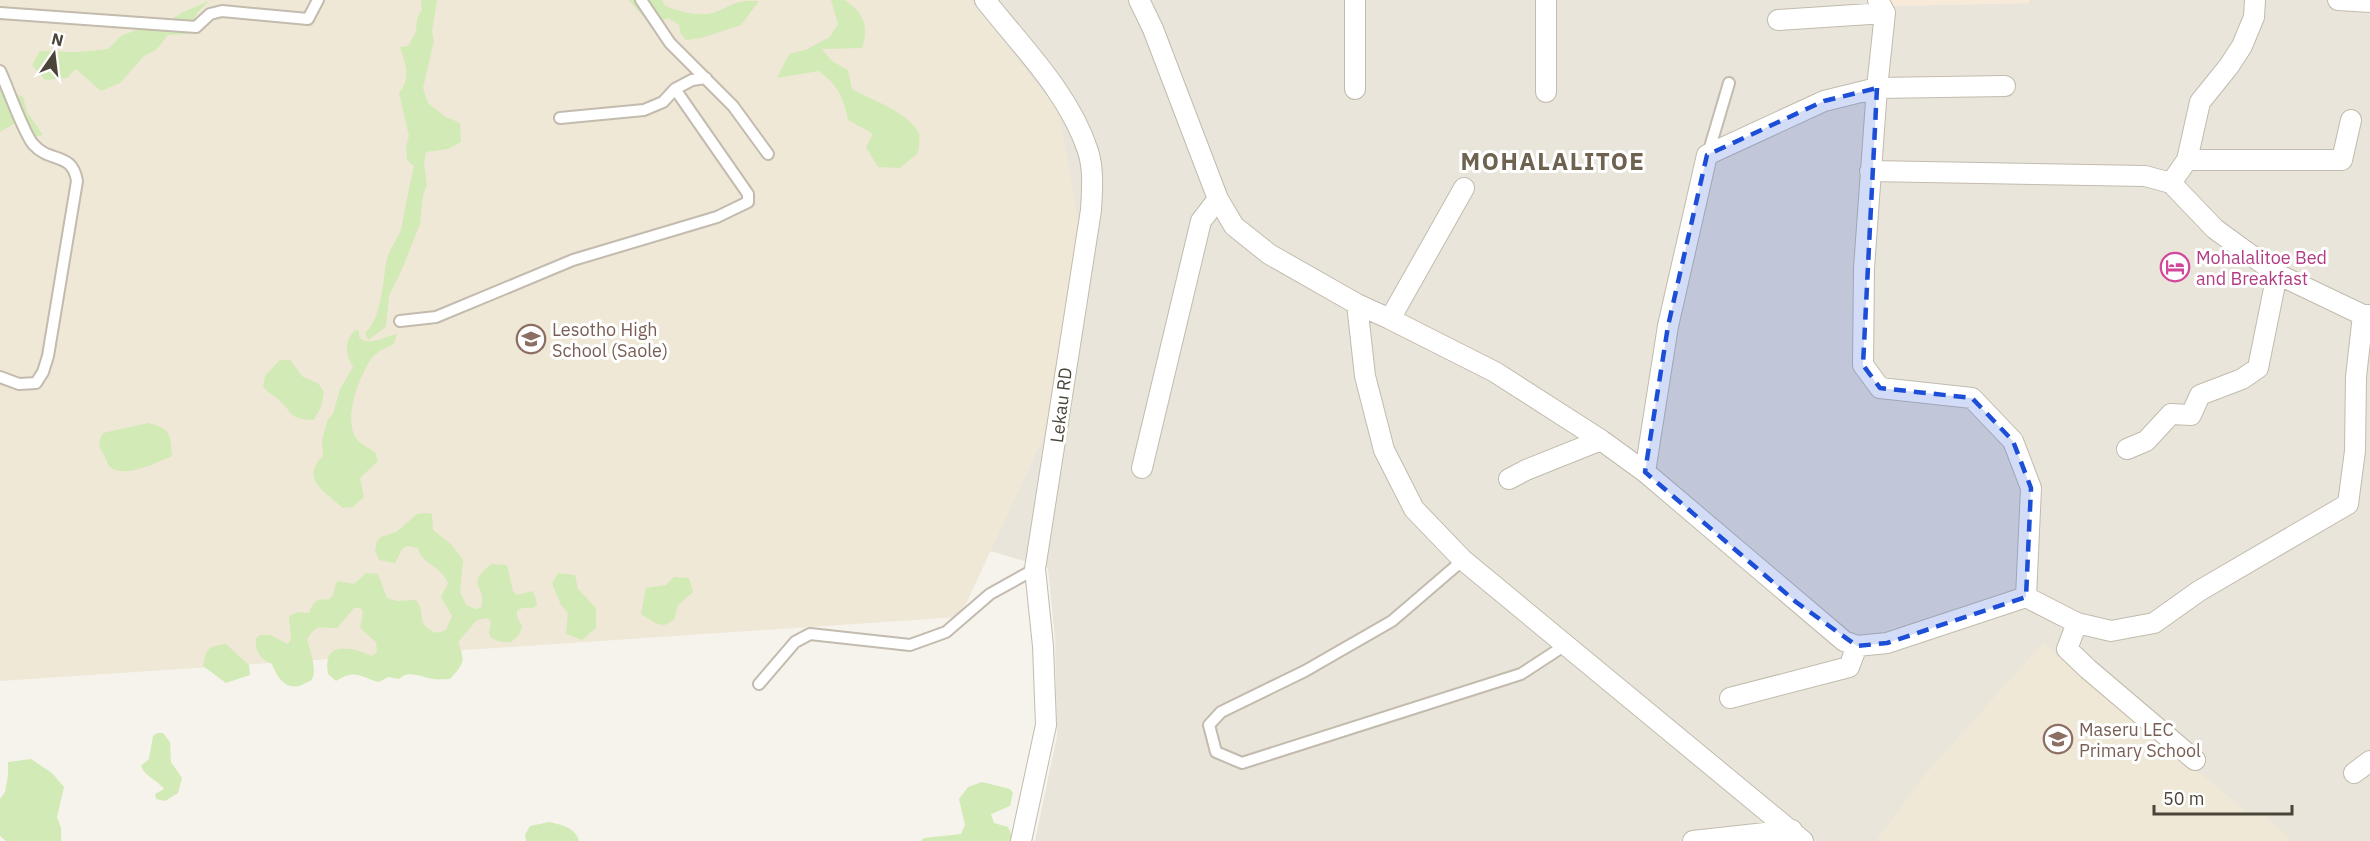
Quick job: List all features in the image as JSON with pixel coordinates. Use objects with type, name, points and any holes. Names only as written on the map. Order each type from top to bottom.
[{"type":"street","name":"Lekau RD","points":[[985,0],[1061,95],[1088,151],[1092,174],[1091,210],[1035,569],[1044,646],[1046,725],[1021,841]]},
{"type":"street","points":[[1139,0],[1153,29],[1218,199],[1234,226],[1269,254],[1357,304],[1495,372],[1601,440],[1645,472],[1844,641],[1857,646],[1887,644],[2026,597],[2077,623],[2111,631],[2154,623],[2199,591],[2348,504],[2355,451],[2356,377],[2367,315],[2277,274],[2215,229],[2171,183],[2145,176],[1870,171]]},
{"type":"street","points":[[1355,0],[1355,89]]},
{"type":"street","points":[[1546,0],[1546,92]]},
{"type":"street","points":[[2171,183],[2187,160],[2200,102],[2229,66],[2241,46],[2254,17],[2255,0]]},
{"type":"street","points":[[2338,0],[2370,2]]},
{"type":"street","points":[[1778,20],[1882,6],[1864,268],[1863,366],[1880,388],[1972,398],[2013,441],[2031,489],[2026,597]]},
{"type":"street","points":[[1645,472],[1668,326],[1707,155],[1824,101],[1877,88],[2005,86]]},
{"type":"street","points":[[2187,160],[2342,160],[2351,120]]},
{"type":"street","points":[[1390,319],[1464,188]]},
{"type":"street","points":[[1142,468],[1201,220],[1218,199]]},
{"type":"street","points":[[2127,449],[2146,441],[2171,414],[2191,415],[2200,395],[2242,379],[2258,368],[2277,274]]},
{"type":"street","points":[[1357,304],[1365,376],[1384,450],[1414,509],[1463,560],[1798,836]]},
{"type":"street","points":[[1509,479],[1601,440]]},
{"type":"street","points":[[2077,623],[2067,649],[2195,760]]},
{"type":"street","points":[[1730,698],[1849,667],[1857,646]]},
{"type":"street","points":[[1693,841],[1798,836]]},
{"type":"lane","points":[[0,13],[196,27],[210,14],[222,11],[308,19],[318,0]]},
{"type":"lane","points":[[641,0],[670,42],[733,106],[768,154]]},
{"type":"lane","points":[[0,71],[31,142],[40,152],[70,164],[75,170],[77,181],[48,356],[43,372],[36,383],[19,384],[0,377]]},
{"type":"lane","points":[[560,118],[644,110],[663,102],[675,89],[692,80],[706,78]]},
{"type":"lane","points":[[1707,155],[1730,83]]},
{"type":"lane","points":[[400,321],[436,317],[573,260],[717,217],[748,202],[748,194],[675,89]]},
{"type":"lane","points":[[1463,560],[1392,621],[1305,671],[1221,712],[1209,725],[1216,752],[1242,763],[1521,674],[1567,644]]},
{"type":"lane","points":[[759,684],[795,642],[810,634],[910,645],[946,632],[990,594],[1035,569]]},
{"type":"highlighted area","points":[[1877,88],[1863,365],[1880,388],[1972,398],[2013,441],[2031,488],[2026,597],[1887,643],[1857,646],[1796,602],[1645,472],[1668,326],[1707,155],[1824,101]]},
{"type":"shaded area","name":"Lesotho High School (Saole)","points":[[0,0],[969,0],[1059,112],[1082,243],[1044,435],[960,617],[0,681]]},
{"type":"shaded area","points":[[969,0],[1888,0],[1892,6],[2029,3],[2029,0],[2370,0],[2370,841],[1035,841],[1057,736],[1055,639],[1048,568],[990,551],[1044,435],[1059,112]]},
{"type":"shaded area","points":[[1888,0],[2029,0],[2029,3],[1892,6]]},
{"type":"shaded area","name":"Maseru LEC Primary School","points":[[2043,643],[2247,812],[2262,812],[2292,841],[1876,841],[1923,777]]},
{"type":"green space","points":[[421,0],[437,0],[432,31],[434,41],[423,88],[428,103],[444,116],[460,123],[461,142],[448,149],[426,152],[424,163],[427,185],[423,195],[420,224],[389,296],[386,327],[368,340],[365,333],[371,326],[379,308],[387,259],[401,229],[414,166],[407,160],[406,146],[409,136],[399,93],[406,77],[400,47],[408,46],[416,32],[417,19],[422,9]]},
{"type":"green space","points":[[629,0],[662,0],[665,6],[698,14],[711,13],[741,2],[759,1],[741,25],[701,38],[686,40],[681,34],[679,25],[668,18],[655,21],[646,18]]},
{"type":"green space","points":[[831,0],[845,0],[856,10],[865,27],[864,40],[862,48],[822,49],[832,61],[848,70],[852,89],[899,113],[915,126],[919,134],[918,153],[900,168],[878,167],[866,147],[873,134],[848,120],[839,92],[819,71],[777,78],[789,54],[805,50],[830,37],[838,24]]},
{"type":"green space","points":[[209,1],[197,13],[190,34],[168,35],[156,50],[144,56],[120,83],[101,91],[76,69],[67,78],[45,80],[32,65],[40,51],[78,52],[108,49],[121,36],[141,28],[160,26],[183,12]]},
{"type":"green space","points":[[0,86],[23,97],[27,112],[43,135],[33,137],[17,122],[0,132]]},
{"type":"green space","points":[[355,330],[359,331],[359,337],[368,341],[397,334],[394,344],[371,359],[354,398],[352,430],[362,444],[375,452],[378,461],[360,478],[364,497],[353,507],[343,508],[318,485],[314,479],[314,472],[316,464],[323,456],[322,440],[328,419],[333,414],[340,389],[353,367],[348,357],[347,343]]},
{"type":"green space","points":[[280,360],[290,360],[303,377],[318,383],[324,392],[321,407],[314,420],[295,417],[263,386],[265,376]]},
{"type":"green space","points":[[148,423],[161,427],[168,433],[172,456],[131,471],[115,470],[109,466],[100,445],[103,433]]},
{"type":"green space","points":[[417,514],[432,514],[433,530],[451,544],[463,560],[460,592],[466,605],[476,609],[481,608],[482,594],[477,582],[491,564],[507,565],[513,591],[517,595],[532,591],[537,605],[517,611],[517,617],[522,626],[519,635],[511,642],[501,642],[491,638],[489,633],[491,622],[487,618],[477,620],[458,642],[462,662],[450,679],[411,674],[399,679],[388,677],[379,682],[359,675],[349,675],[336,681],[328,674],[327,663],[334,651],[355,650],[372,656],[377,652],[376,642],[360,628],[363,612],[360,608],[354,608],[337,628],[317,628],[307,640],[314,668],[311,680],[300,686],[289,686],[284,683],[272,664],[259,654],[256,639],[260,635],[270,635],[288,644],[291,639],[289,616],[298,612],[309,613],[315,602],[329,599],[338,581],[354,584],[366,573],[378,574],[387,598],[397,601],[416,600],[423,622],[430,630],[437,633],[446,630],[452,616],[441,597],[448,583],[441,572],[423,558],[418,548],[407,546],[402,549],[395,563],[379,560],[375,550],[377,541],[381,537],[396,532]]},
{"type":"green space","points":[[558,573],[575,575],[578,589],[596,608],[596,628],[582,640],[566,634],[568,613],[561,605],[552,583]]},
{"type":"green space","points":[[674,577],[689,578],[693,592],[678,605],[674,620],[665,625],[657,624],[641,614],[646,588],[666,585]]},
{"type":"green space","points":[[226,644],[249,665],[250,675],[226,683],[203,666],[209,649]]},
{"type":"green space","points":[[163,733],[170,742],[171,762],[182,778],[178,793],[165,801],[156,799],[155,794],[164,789],[145,773],[141,766],[149,759],[153,736]]},
{"type":"green space","points":[[31,759],[52,773],[64,787],[57,817],[61,828],[61,841],[6,841],[0,836],[0,799],[5,792],[8,762]]},
{"type":"green space","points":[[982,782],[1010,789],[1013,793],[1010,806],[991,814],[994,823],[1008,827],[1012,836],[1011,841],[921,841],[924,838],[961,834],[965,825],[959,799],[968,787]]},
{"type":"green space","points":[[549,822],[571,830],[579,841],[526,841],[525,835],[530,826]]},
{"type":"place","name":"Mohalalitoe Bed and Breakfast","points":[[2175,267]]},
{"type":"place","name":"Lesotho High School (Saole)","points":[[531,339]]},
{"type":"place","name":"Maseru LEC Primary School","points":[[2058,739]]},
{"type":"district","name":"MOHALALITOE","points":[[1553,161]]}]
